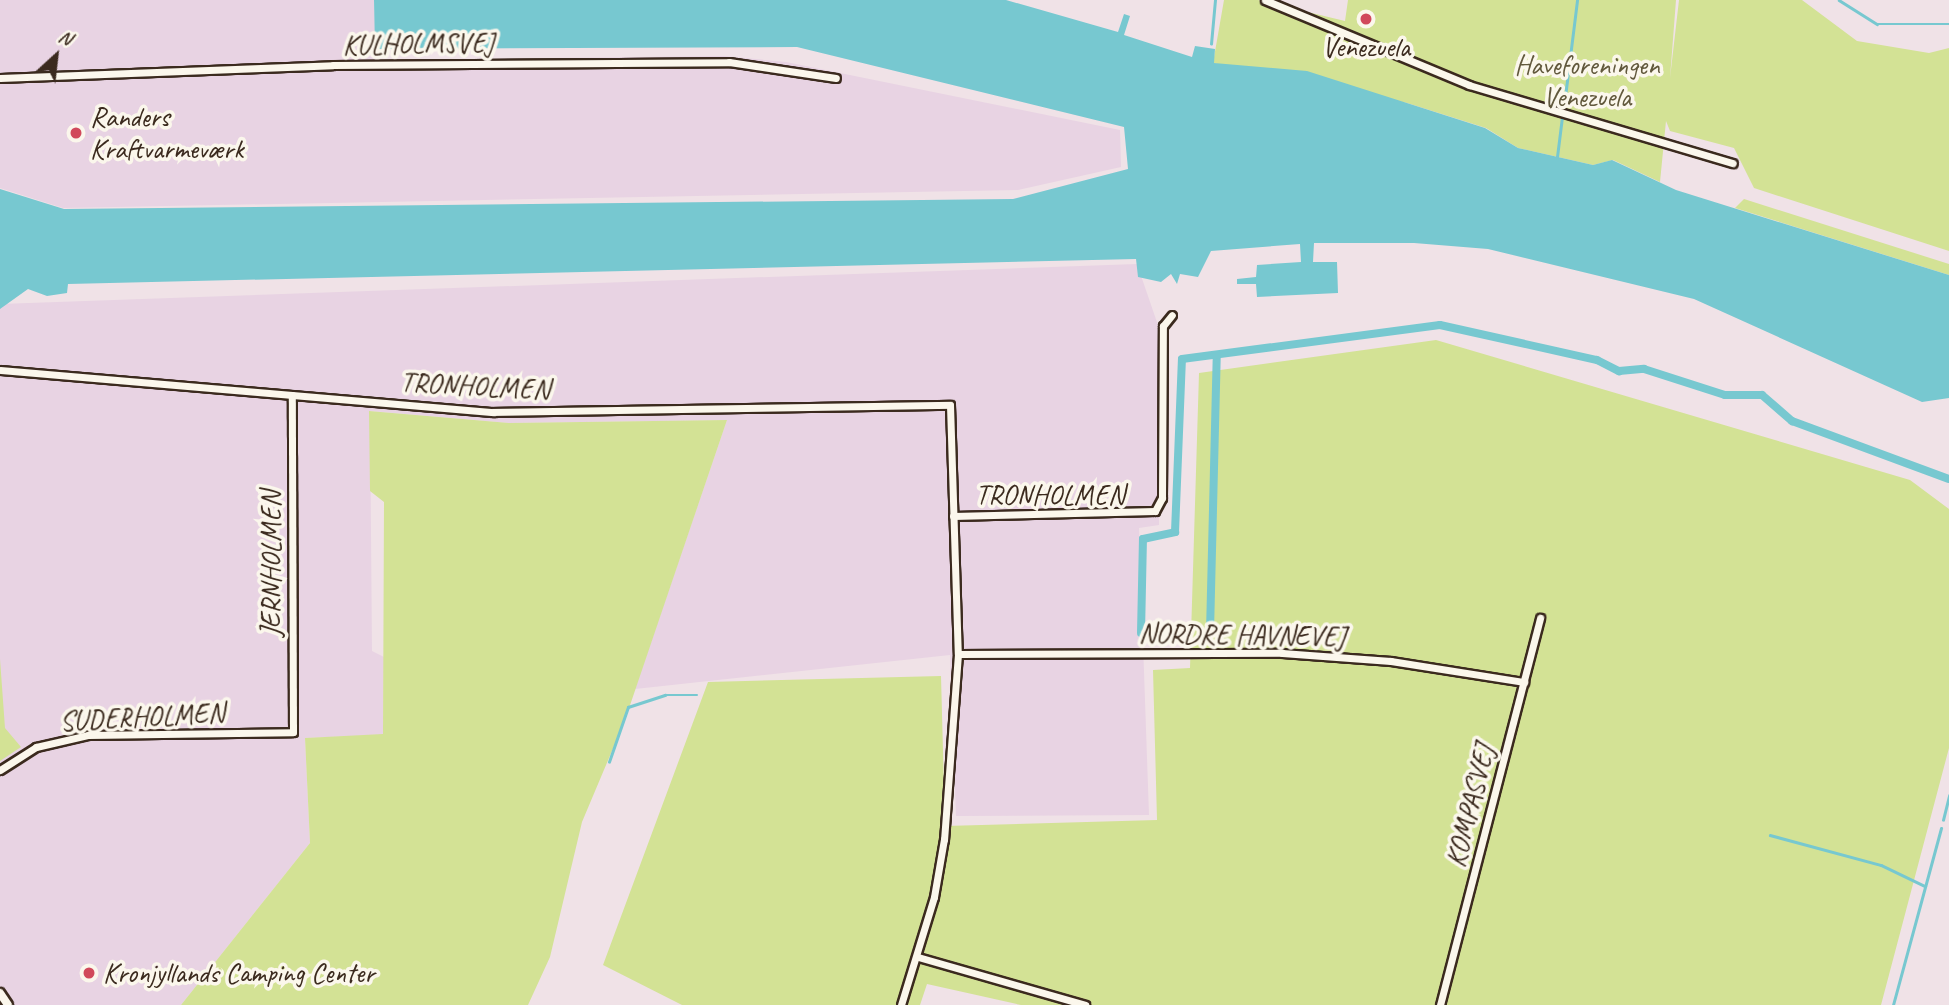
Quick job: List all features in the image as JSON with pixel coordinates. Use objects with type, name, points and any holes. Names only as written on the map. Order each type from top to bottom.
[{"type":"street","points":[[1265,0],[1469,85],[1733,163]]},
{"type":"street","name":"KULHOLMSVEJ","points":[[0,78],[333,65],[715,62],[784,66],[836,78]]},
{"type":"street","name":"TRONHOLMEN","points":[[0,370],[493,412],[950,405],[953,516],[1155,511],[1162,498],[1163,326],[1172,315]]},
{"type":"street","name":"JERNHOLMEN","points":[[292,395],[293,732]]},
{"type":"street","points":[[901,1005],[918,957],[944,839],[958,653],[953,516]]},
{"type":"street","name":"KOMPASVEJ","points":[[1440,1005],[1540,618]]},
{"type":"street","name":"NORDRE HAVNEVEJ","points":[[958,653],[1282,653],[1391,661],[1524,682]]},
{"type":"street","name":"SUDERHOLMEN","points":[[0,770],[36,747],[89,735],[293,732]]},
{"type":"street","points":[[918,957],[1085,1005]]},
{"type":"street","points":[[0,993],[8,1005]]},
{"type":"shaded area","points":[[0,0],[374,0],[376,60],[724,56],[786,62],[1120,130],[1121,167],[1018,190],[63,208],[0,188]]},
{"type":"shaded area","points":[[1137,264],[1160,331],[1159,525],[1139,528],[1149,815],[956,816],[950,655],[635,689],[727,420],[509,423],[370,411],[372,651],[384,657],[383,735],[305,738],[310,843],[181,1005],[0,1005],[0,304]]},
{"type":"green space","name":"Haveforeningen Venezuela","points":[[1224,0],[1258,0],[1345,21],[1348,0],[1676,0],[1670,78],[1679,0],[1802,0],[1857,41],[1929,53],[1949,48],[1949,251],[1754,188],[1734,148],[1670,131],[1666,121],[1660,182],[1613,160],[1593,165],[1518,148],[1486,128],[1407,103],[1213,63]]},
{"type":"green space","points":[[1744,199],[1949,264],[1949,275],[1735,208]]},
{"type":"green space","points":[[1436,340],[1910,480],[1949,509],[1949,748],[1881,1005],[1021,1005],[927,984],[920,1005],[682,1005],[603,965],[708,682],[941,676],[945,826],[1157,820],[1153,670],[1190,668],[1199,373]]},
{"type":"green space","points":[[369,411],[509,423],[727,420],[625,720],[582,822],[550,957],[528,1005],[181,1005],[310,843],[305,738],[383,734],[384,502],[370,491]]},
{"type":"green space","points":[[0,659],[5,728],[21,747],[0,761]]},
{"type":"water","points":[[374,0],[1006,0],[1118,32],[1124,14],[1130,16],[1124,35],[1192,57],[1195,46],[1215,49],[1214,63],[1307,71],[1485,128],[1518,148],[1593,165],[1612,160],[1676,190],[1949,275],[1949,398],[1922,402],[1694,299],[1488,249],[1414,243],[1314,243],[1313,262],[1337,262],[1338,293],[1257,297],[1256,284],[1237,284],[1237,279],[1256,277],[1257,265],[1301,262],[1300,244],[1211,251],[1198,277],[1180,274],[1177,284],[1171,274],[1161,282],[1138,277],[1136,259],[68,284],[67,293],[47,296],[28,289],[0,309],[0,189],[64,209],[1013,199],[1128,169],[1124,127],[797,47],[375,49]]},
{"type":"waterway","points":[[1211,44],[1215,0]]},
{"type":"waterway","points":[[1564,105],[1577,0]]},
{"type":"waterway","points":[[1839,0],[1877,24],[1949,24]]},
{"type":"waterway","points":[[1557,157],[1562,117]]},
{"type":"waterway","points":[[1141,633],[1143,539],[1175,532],[1182,359],[1440,325],[1597,360],[1619,371],[1644,369],[1725,395],[1762,395],[1792,421],[1949,479]]},
{"type":"waterway","points":[[1210,632],[1217,355]]},
{"type":"waterway","points":[[609,762],[628,707],[665,695],[697,695]]},
{"type":"waterway","points":[[1943,820],[1949,796]]},
{"type":"waterway","points":[[1893,1005],[1941,828]]},
{"type":"waterway","points":[[1770,835],[1881,865],[1925,886]]},
{"type":"place","name":"Venezuela","points":[[1366,19]]},
{"type":"place","name":"Randers Kraftvarmeværk","points":[[76,133]]},
{"type":"place","name":"Kronjyllands Camping Center","points":[[89,973]]}]
